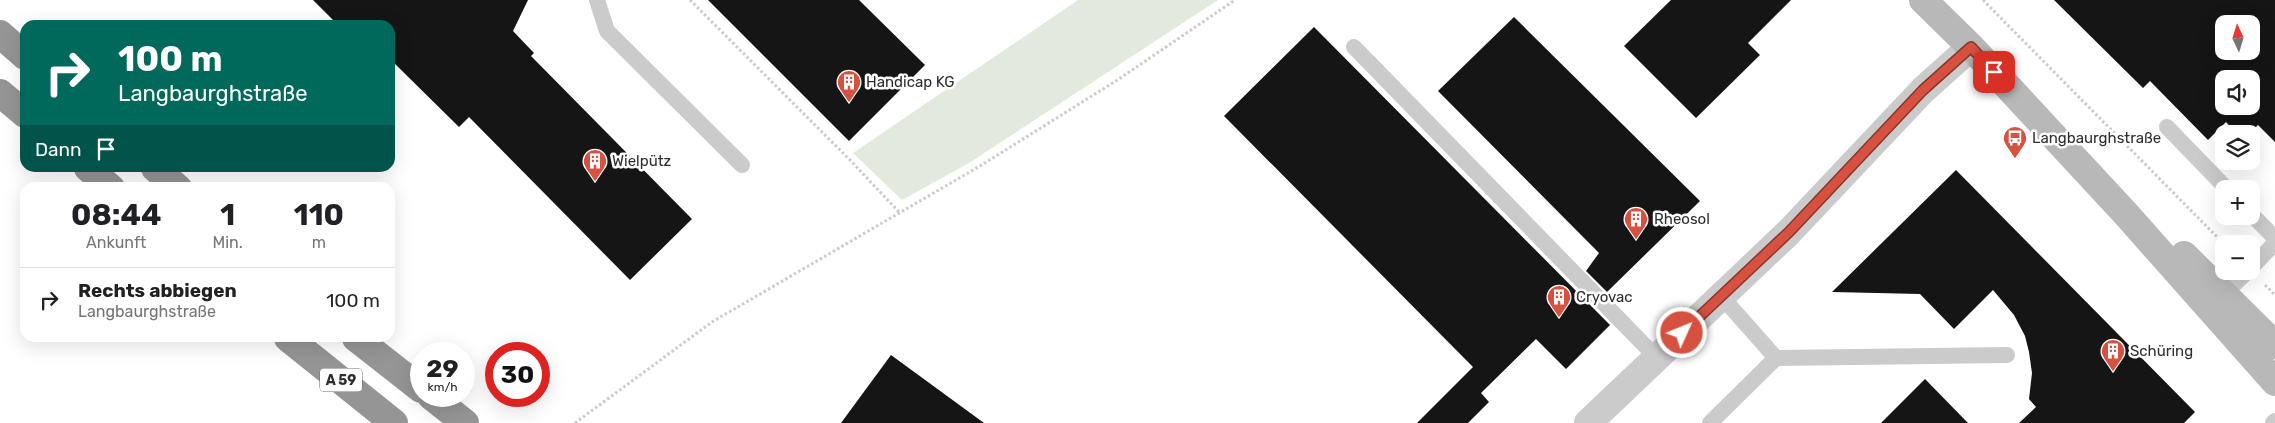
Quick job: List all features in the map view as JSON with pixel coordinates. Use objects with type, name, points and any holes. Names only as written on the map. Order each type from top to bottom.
[{"type":"highway","points":[[0,34],[20,52]]},
{"type":"highway","points":[[0,93],[20,110]]},
{"type":"highway","points":[[93,172],[104,182]]},
{"type":"highway","points":[[160,172],[171,182]]},
{"type":"highway","name":"A 59","points":[[293,342],[394,423]]},
{"type":"highway","name":"A 59","points":[[361,342],[410,380]]},
{"type":"highway","points":[[445,407],[465,423]]},
{"type":"main road","points":[[1932,3],[2126,214],[2275,382]]},
{"type":"main road","points":[[2126,214],[2191,260],[2275,345]]},
{"type":"street","points":[[1588,423],[1789,232],[1923,90],[1971,47]]},
{"type":"lane","points":[[597,0],[607,30],[742,165]]},
{"type":"lane","points":[[1354,48],[1656,358]]},
{"type":"lane","points":[[2167,128],[2218,180]]},
{"type":"lane","points":[[2260,223],[2275,238]]},
{"type":"lane","points":[[2260,259],[2275,243]]},
{"type":"lane","points":[[2224,294],[2239,280]]},
{"type":"lane","points":[[1721,296],[1776,358]]},
{"type":"lane","points":[[1710,423],[1776,358],[2007,355]]},
{"type":"path","points":[[690,0],[899,212]]},
{"type":"path","points":[[575,423],[712,322],[980,166],[1054,120],[1235,0]]},
{"type":"path","points":[[1983,0],[2215,235]]},
{"type":"shaded area","points":[[1078,0],[1218,0],[969,163],[902,200],[853,153]]},
{"type":"building","points":[[313,0],[528,0],[513,31],[534,53],[531,56],[692,219],[630,280],[469,117],[459,127],[395,64],[395,20],[333,20]]},
{"type":"building","name":"Handicap KG","points":[[708,0],[859,0],[925,65],[849,141]]},
{"type":"building","points":[[1671,0],[1791,0],[1748,43],[1760,55],[1696,118],[1624,46]]},
{"type":"building","points":[[2054,0],[2275,0],[2275,142],[2260,125],[2229,125],[2226,122],[2223,125],[2215,125],[2215,133],[2208,140],[2150,81],[2143,88]]},
{"type":"building","points":[[1514,17],[1700,201],[1607,292],[1586,271],[1599,253],[1438,91]]},
{"type":"building","points":[[1314,27],[1610,325],[1566,369],[1536,339],[1481,393],[1489,402],[1468,423],[1417,423],[1473,367],[1224,116]]},
{"type":"building","points":[[1956,170],[2195,412],[2184,423],[2019,423],[2036,407],[2029,399],[2032,373],[2029,352],[2025,336],[2014,315],[1993,290],[1954,329],[1920,294],[1832,292]]},
{"type":"building","points":[[891,355],[984,423],[841,423]]},
{"type":"building","points":[[1925,379],[1968,423],[1881,423]]},
{"type":"place","name":"Handicap KG","points":[[849,103]]},
{"type":"place","name":"Langbaurghstraße","points":[[2015,159]]},
{"type":"place","name":"Wielpütz","points":[[595,182]]},
{"type":"place","name":"Rheosol","points":[[1636,240]]},
{"type":"place","name":"Cryovac","points":[[1559,318]]},
{"type":"place","name":"Schüring","points":[[2113,372]]},
{"type":"route","points":[[1682,333],[1789,232],[1923,90],[1971,47],[1994,72]]}]
